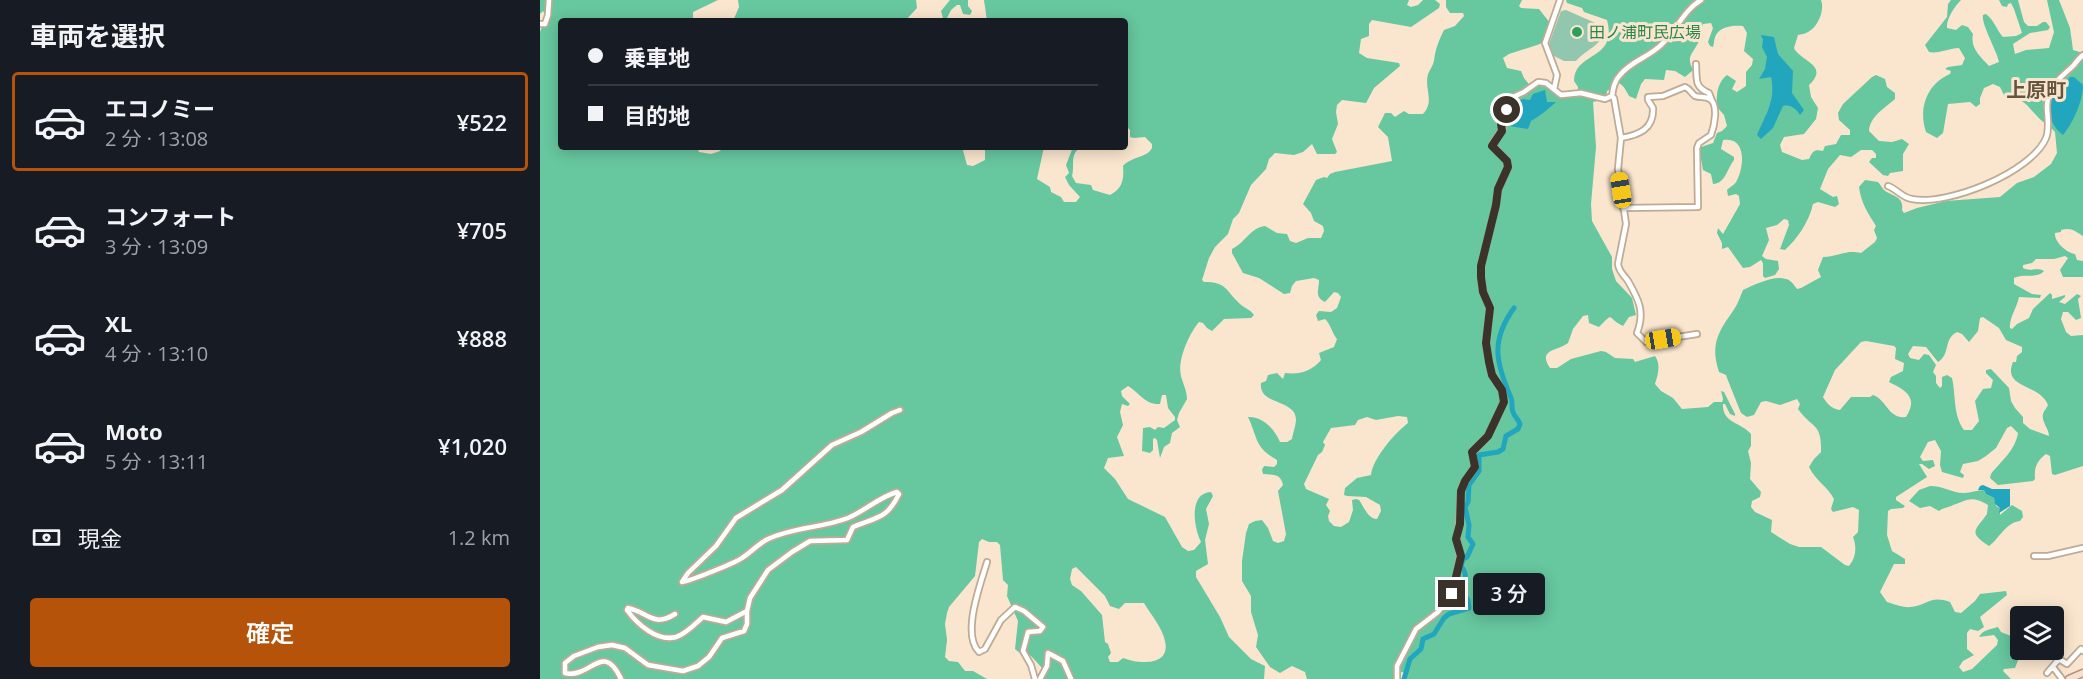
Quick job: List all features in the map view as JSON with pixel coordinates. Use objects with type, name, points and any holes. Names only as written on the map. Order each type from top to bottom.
[{"type":"main road","points":[[2074,678],[2083,673]]},
{"type":"street","points":[[540,24],[545,24],[547,20],[549,0]]},
{"type":"street","points":[[1554,89],[1557,75],[1545,43],[1552,26],[1556,6],[1560,0]]},
{"type":"street","points":[[1697,334],[1646,342],[1637,333],[1642,312],[1636,296],[1619,271],[1618,264],[1626,230],[1618,169],[1621,138],[1612,96],[1615,81],[1620,75],[1643,56],[1663,44],[1681,23],[1690,8],[1701,0]]},
{"type":"street","points":[[1888,186],[1913,200],[1939,199],[1975,189],[2013,170],[2028,159],[2045,140],[2048,132],[2047,102],[2056,80],[2083,55]]},
{"type":"street","points":[[1623,208],[1698,207],[1697,148],[1699,143],[1708,139],[1714,129],[1715,116],[1710,94],[1698,86],[1696,64]]},
{"type":"street","points":[[1397,679],[1398,666],[1416,629],[1438,612],[1454,591],[1461,556],[1456,539],[1462,488],[1475,467],[1472,452],[1488,436],[1504,402],[1502,390],[1492,375],[1489,362],[1486,343],[1490,308],[1483,292],[1481,277],[1481,266],[1498,189],[1508,167],[1507,161],[1492,146],[1503,128],[1500,116],[1509,108],[1513,97],[1535,83],[1544,82],[1561,94],[1581,93],[1605,99],[1612,96]]},
{"type":"street","points":[[1621,138],[1643,132],[1650,124],[1653,108],[1648,97],[1663,96],[1688,87],[1695,96],[1712,101]]},
{"type":"street","points":[[621,679],[616,669],[608,662],[601,662],[580,675],[572,676],[565,673],[565,663],[573,656],[598,647],[612,645],[625,648],[648,664],[674,670],[688,670],[702,664],[722,638],[744,631],[750,598],[765,574],[776,563],[810,541],[847,540],[853,527],[877,520],[885,514],[899,494],[897,492],[843,520],[775,536],[758,544],[731,564],[682,582],[716,546],[736,519],[782,489],[832,445],[900,410]]},
{"type":"street","points":[[2034,556],[2048,556],[2083,548]]},
{"type":"street","points":[[987,562],[977,589],[972,614],[972,630],[976,649],[979,652],[985,649],[1004,615],[1018,607],[1038,620],[1043,627],[1040,631],[1028,632],[1023,651],[1035,679]]},
{"type":"street","points":[[675,614],[664,620],[648,617],[633,609],[628,608],[627,610],[644,628],[667,638],[679,636],[703,617],[726,622],[747,611]]},
{"type":"street","points":[[2047,673],[2059,658],[2067,664],[2081,649],[2083,651]]},
{"type":"street","points":[[1040,679],[1047,666],[1048,652],[1063,661],[1071,679]]},
{"type":"street","points":[[2053,667],[2062,679]]},
{"type":"green space","points":[[540,0],[718,0],[693,12],[693,18],[558,18],[558,150],[698,150],[711,154],[721,150],[963,150],[967,165],[973,166],[985,160],[985,150],[1043,150],[1037,179],[1050,187],[1051,192],[1061,197],[1064,202],[1076,202],[1080,197],[1065,177],[1069,173],[1066,165],[1072,150],[1077,150],[1073,160],[1072,176],[1076,183],[1091,185],[1093,190],[1110,195],[1122,183],[1123,166],[1147,154],[1152,148],[1152,144],[1145,137],[1130,137],[1128,128],[1128,18],[987,18],[984,0],[1409,0],[1407,5],[1411,7],[1423,0],[1435,0],[1440,4],[1439,8],[1411,27],[1372,20],[1369,24],[1369,36],[1361,39],[1359,53],[1367,58],[1399,63],[1400,66],[1374,88],[1366,103],[1342,100],[1337,105],[1338,124],[1332,139],[1337,152],[1335,154],[1317,154],[1312,144],[1303,152],[1294,155],[1275,153],[1269,159],[1266,169],[1251,185],[1239,213],[1233,219],[1228,234],[1215,247],[1209,258],[1202,280],[1221,285],[1254,315],[1251,318],[1224,319],[1212,331],[1199,322],[1195,327],[1181,362],[1180,370],[1187,399],[1177,420],[1180,427],[1172,433],[1170,443],[1164,447],[1160,458],[1155,438],[1153,439],[1153,450],[1150,453],[1142,451],[1143,428],[1150,427],[1155,430],[1158,427],[1164,428],[1175,420],[1168,408],[1166,395],[1162,395],[1160,404],[1155,404],[1146,401],[1128,386],[1121,391],[1122,396],[1130,404],[1128,406],[1122,404],[1120,412],[1123,425],[1117,437],[1124,456],[1108,458],[1104,468],[1115,479],[1128,499],[1165,517],[1182,547],[1188,551],[1194,550],[1201,542],[1196,528],[1196,505],[1199,498],[1211,492],[1213,496],[1206,509],[1209,524],[1205,540],[1208,564],[1196,571],[1196,577],[1229,637],[1251,659],[1265,666],[1264,679],[1040,679],[1043,669],[1031,656],[1021,654],[1015,649],[1018,621],[1007,596],[1008,585],[1003,580],[1000,545],[997,542],[982,539],[979,542],[975,576],[949,607],[947,613],[945,657],[949,661],[958,662],[965,671],[973,671],[987,679],[540,679],[540,32],[546,16],[543,11],[540,14]],"holes":[[[1076,567],[1105,596],[1110,606],[1119,609],[1125,603],[1144,603],[1164,636],[1166,649],[1163,655],[1152,661],[1137,662],[1123,658],[1118,662],[1110,662],[1108,657],[1111,653],[1105,642],[1102,615],[1081,591],[1072,585],[1070,579],[1072,569]]]},
{"type":"green space","points":[[738,0],[916,0],[917,8],[908,18],[734,18],[739,7]]},
{"type":"green space","points":[[950,0],[968,0],[968,6],[972,11],[970,15],[963,14],[960,5],[957,5],[947,18],[943,18],[941,11]]},
{"type":"green space","points":[[1446,0],[1522,0],[1519,6],[1521,8],[1539,9],[1550,23],[1543,41],[1503,58],[1507,68],[1521,71],[1532,88],[1543,86],[1559,95],[1578,92],[1574,81],[1576,71],[1601,49],[1609,33],[1607,20],[1584,12],[1582,8],[1567,3],[1566,0],[1821,0],[1822,9],[1818,22],[1812,30],[1798,35],[1794,48],[1815,68],[1815,78],[1809,85],[1811,97],[1818,108],[1816,119],[1804,134],[1784,137],[1780,145],[1782,152],[1802,160],[1809,159],[1813,152],[1823,151],[1825,146],[1836,144],[1841,135],[1850,135],[1850,130],[1839,120],[1838,113],[1843,104],[1872,77],[1876,75],[1885,79],[1887,87],[1895,93],[1895,99],[1875,117],[1869,131],[1879,141],[1892,142],[1902,139],[1909,144],[1903,154],[1903,171],[1890,173],[1888,176],[1883,175],[1869,162],[1872,158],[1876,158],[1872,150],[1861,150],[1851,157],[1840,155],[1828,169],[1820,189],[1833,197],[1837,196],[1839,204],[1835,207],[1818,202],[1813,204],[1802,230],[1785,250],[1780,249],[1789,225],[1788,220],[1784,219],[1777,225],[1766,228],[1769,240],[1762,256],[1778,261],[1779,269],[1775,275],[1765,278],[1761,260],[1750,267],[1743,268],[1728,247],[1722,249],[1717,233],[1718,228],[1723,234],[1740,204],[1739,196],[1736,194],[1728,196],[1727,190],[1735,183],[1741,168],[1740,147],[1731,140],[1723,140],[1721,149],[1734,157],[1734,160],[1723,179],[1713,184],[1711,174],[1703,170],[1700,153],[1701,147],[1713,143],[1717,133],[1727,126],[1724,115],[1717,107],[1717,94],[1721,82],[1727,75],[1736,81],[1732,89],[1737,92],[1746,86],[1746,72],[1752,65],[1753,59],[1744,51],[1747,33],[1743,26],[1731,26],[1720,30],[1715,37],[1713,47],[1708,42],[1713,28],[1711,23],[1703,24],[1699,41],[1690,58],[1693,70],[1685,77],[1675,71],[1666,70],[1664,80],[1645,79],[1636,99],[1629,96],[1621,84],[1612,81],[1606,99],[1593,102],[1596,147],[1591,204],[1592,221],[1612,257],[1612,269],[1616,281],[1632,298],[1636,315],[1629,317],[1623,326],[1609,318],[1599,327],[1589,323],[1588,315],[1583,316],[1573,329],[1568,343],[1550,351],[1546,357],[1550,368],[1557,368],[1571,359],[1601,351],[1615,358],[1633,359],[1635,362],[1655,356],[1658,373],[1655,384],[1661,391],[1673,398],[1682,409],[1708,407],[1714,402],[1722,402],[1721,391],[1724,392],[1735,416],[1730,414],[1723,404],[1726,415],[1751,434],[1751,446],[1748,451],[1751,463],[1750,479],[1761,492],[1760,497],[1752,501],[1751,507],[1755,512],[1772,520],[1771,532],[1790,544],[1799,547],[1821,547],[1849,566],[1855,552],[1853,537],[1858,532],[1859,510],[1853,507],[1833,512],[1831,509],[1834,499],[1809,467],[1821,452],[1818,430],[1798,409],[1800,404],[1797,399],[1780,405],[1761,402],[1754,415],[1747,417],[1741,413],[1726,375],[1719,372],[1715,354],[1717,339],[1743,290],[1776,278],[1789,280],[1797,289],[1801,288],[1821,277],[1818,270],[1823,257],[1850,252],[1861,253],[1875,242],[1876,226],[1863,203],[1859,187],[1865,180],[1878,182],[1884,190],[1900,199],[1904,213],[1946,201],[2000,197],[2017,183],[2034,177],[2051,164],[2057,153],[2055,132],[2024,103],[2017,99],[2006,99],[2000,87],[1993,84],[1984,88],[1980,104],[1976,107],[1970,102],[1948,104],[1943,133],[1937,138],[1926,132],[1923,114],[1930,90],[1942,78],[1950,74],[1951,71],[1945,69],[1962,65],[1965,58],[1959,48],[1929,52],[1925,45],[1947,17],[1948,4],[1951,0],[1961,0],[1949,17],[1947,28],[1956,30],[1962,25],[1968,27],[1973,34],[1974,48],[1982,59],[1989,66],[1999,62],[1984,24],[1983,15],[1989,16],[2003,37],[2016,36],[2022,33],[2014,9],[2011,3],[2007,7],[2002,6],[1999,0],[2018,0],[2024,22],[2028,26],[2037,26],[2046,22],[2050,27],[2048,30],[2030,33],[2013,44],[2015,54],[2026,50],[2049,48],[2054,32],[2047,0],[2059,0],[2070,28],[2073,50],[2083,53],[2083,236],[2068,229],[2055,233],[2055,236],[2068,252],[2075,254],[2077,260],[2083,261],[2083,277],[2063,277],[2060,270],[2068,258],[2065,256],[2054,259],[2036,259],[2032,263],[2023,265],[2026,269],[2044,271],[2038,275],[2014,278],[2014,284],[2032,294],[2041,295],[2040,298],[2019,297],[2010,328],[2012,329],[2029,318],[2033,309],[2050,293],[2052,299],[2065,295],[2059,302],[2065,304],[2077,294],[2081,296],[2078,299],[2081,318],[2076,320],[2068,312],[2063,312],[2061,319],[2066,332],[2071,336],[2083,335],[2083,466],[2055,475],[2052,474],[2050,456],[2046,454],[2037,465],[2033,481],[1998,485],[1990,478],[2011,450],[2016,439],[2018,433],[2011,426],[2007,428],[1996,448],[1986,456],[1978,461],[1963,464],[1960,472],[1964,475],[1963,478],[1942,472],[1941,451],[1935,440],[1928,442],[1920,457],[1923,461],[1933,460],[1935,466],[1929,469],[1919,464],[1927,477],[1896,497],[1896,500],[1905,506],[1903,508],[1888,511],[1887,535],[1892,551],[1905,559],[1905,564],[1894,564],[1880,592],[1887,602],[1899,606],[1911,607],[1933,600],[1943,600],[1950,602],[1955,612],[1961,613],[1980,594],[2006,591],[2007,595],[1980,617],[1984,627],[1978,631],[1970,629],[1967,633],[1967,649],[1974,655],[1963,661],[1959,667],[1963,672],[1972,669],[1997,645],[1998,640],[1994,635],[1979,637],[1984,631],[1998,627],[2001,632],[2010,636],[2010,660],[2018,660],[2015,668],[2003,671],[2011,679],[1402,679],[1404,672],[1395,673],[1394,679],[1307,679],[1305,672],[1292,666],[1280,673],[1270,667],[1256,647],[1258,635],[1251,612],[1251,596],[1242,581],[1242,561],[1246,533],[1249,524],[1255,521],[1262,520],[1273,541],[1278,543],[1284,541],[1286,534],[1278,491],[1283,485],[1280,478],[1263,474],[1264,466],[1274,467],[1277,460],[1260,446],[1248,417],[1263,421],[1280,442],[1292,439],[1296,421],[1294,413],[1290,408],[1265,395],[1261,383],[1266,381],[1268,375],[1277,373],[1283,379],[1285,373],[1300,373],[1309,369],[1321,360],[1319,353],[1334,347],[1337,339],[1328,323],[1325,319],[1318,321],[1316,315],[1319,311],[1331,312],[1337,308],[1341,297],[1334,292],[1325,302],[1319,298],[1319,280],[1314,278],[1296,281],[1290,293],[1284,294],[1259,278],[1243,273],[1232,249],[1255,230],[1265,226],[1277,233],[1287,234],[1290,241],[1296,243],[1308,238],[1321,238],[1324,231],[1323,226],[1314,221],[1311,213],[1303,204],[1316,180],[1327,178],[1335,172],[1392,161],[1388,137],[1378,127],[1385,113],[1391,113],[1395,117],[1404,111],[1409,114],[1423,114],[1429,100],[1428,74],[1434,63],[1439,41],[1444,30],[1455,26],[1464,16],[1463,13],[1450,13],[1446,7]],"holes":[[[1983,317],[1999,328],[2006,340],[2022,347],[2022,352],[2017,356],[2016,362],[2013,362],[2011,371],[2017,382],[2037,393],[2048,405],[2043,417],[2049,436],[2030,429],[2023,423],[2023,417],[2011,401],[2009,388],[1991,369],[1986,370],[1993,380],[1991,388],[1983,389],[1975,401],[1979,421],[1972,430],[1964,430],[1956,412],[1952,378],[1947,375],[1942,377],[1940,388],[1933,372],[1936,365],[1929,355],[1924,354],[1919,360],[1910,358],[1908,354],[1913,346],[1926,347],[1938,362],[1942,359],[1948,342],[1957,332],[1969,342],[1978,331],[1980,318]],[[1861,342],[1894,346],[1896,348],[1895,359],[1904,363],[1903,371],[1891,377],[1889,382],[1905,391],[1911,399],[1910,410],[1906,417],[1895,415],[1878,397],[1873,395],[1851,397],[1840,410],[1830,406],[1823,397],[1835,370]],[[1398,416],[1407,417],[1408,423],[1385,446],[1371,475],[1357,478],[1345,488],[1344,495],[1366,497],[1380,505],[1381,511],[1377,519],[1369,515],[1356,499],[1352,500],[1353,510],[1349,522],[1341,527],[1334,526],[1328,516],[1330,511],[1326,505],[1329,499],[1306,489],[1304,484],[1318,455],[1322,452],[1325,445],[1323,442],[1331,428],[1355,425],[1358,420],[1367,417],[1376,420]]]},
{"type":"green space","name":"田ノ浦町民広場","points":[[1566,10],[1600,25],[1602,38],[1576,61],[1564,61],[1552,55],[1549,44],[1561,11]]},
{"type":"green space","points":[[1930,486],[1960,493],[1984,490],[1986,494],[1994,498],[1996,506],[2000,508],[2000,515],[2012,505],[2022,511],[2023,517],[2006,528],[1989,546],[1976,534],[1977,527],[1987,514],[1988,505],[1970,499],[1939,511],[1930,506],[1920,508],[1909,501],[1919,490]]},
{"type":"water","points":[[1761,35],[1774,37],[1778,54],[1793,71],[1792,93],[1804,110],[1800,115],[1793,108],[1783,106],[1773,128],[1761,139],[1757,135],[1769,107],[1772,85],[1771,77],[1759,79],[1765,69],[1767,57],[1762,47]]},
{"type":"water","points":[[2070,77],[2074,77],[2083,85],[2083,91],[2077,112],[2063,135],[2052,122],[2049,111],[2053,95]]},
{"type":"water","points":[[1545,90],[1547,102],[1556,102],[1531,121],[1528,129],[1509,126],[1505,118],[1517,109],[1518,101],[1530,100],[1533,94]]},
{"type":"water","points":[[1983,485],[1992,489],[2010,489],[2010,506],[1999,513],[2000,508],[1995,504],[1994,498],[1986,494],[1984,490],[1978,490]]},
{"type":"waterway","points":[[1404,679],[1410,659],[1421,649],[1423,639],[1434,634],[1449,614],[1469,608],[1468,600],[1460,589],[1465,575],[1461,566],[1463,559],[1467,557],[1473,544],[1468,537],[1469,525],[1465,507],[1468,502],[1469,485],[1479,471],[1479,455],[1503,449],[1506,436],[1518,429],[1520,424],[1512,410],[1512,400],[1502,374],[1498,352],[1501,331],[1514,308]]},
{"type":"place","name":"田ノ浦町民広場","points":[[1577,32]]},
{"type":"district","name":"上原町","points":[[2036,90]]},
{"type":"route","points":[[1452,594],[1461,556],[1456,539],[1460,524],[1461,491],[1476,465],[1472,452],[1488,436],[1504,402],[1502,390],[1493,378],[1489,362],[1486,343],[1490,308],[1481,285],[1481,266],[1498,189],[1508,167],[1507,161],[1492,146],[1503,128],[1500,116],[1507,110]]}]
